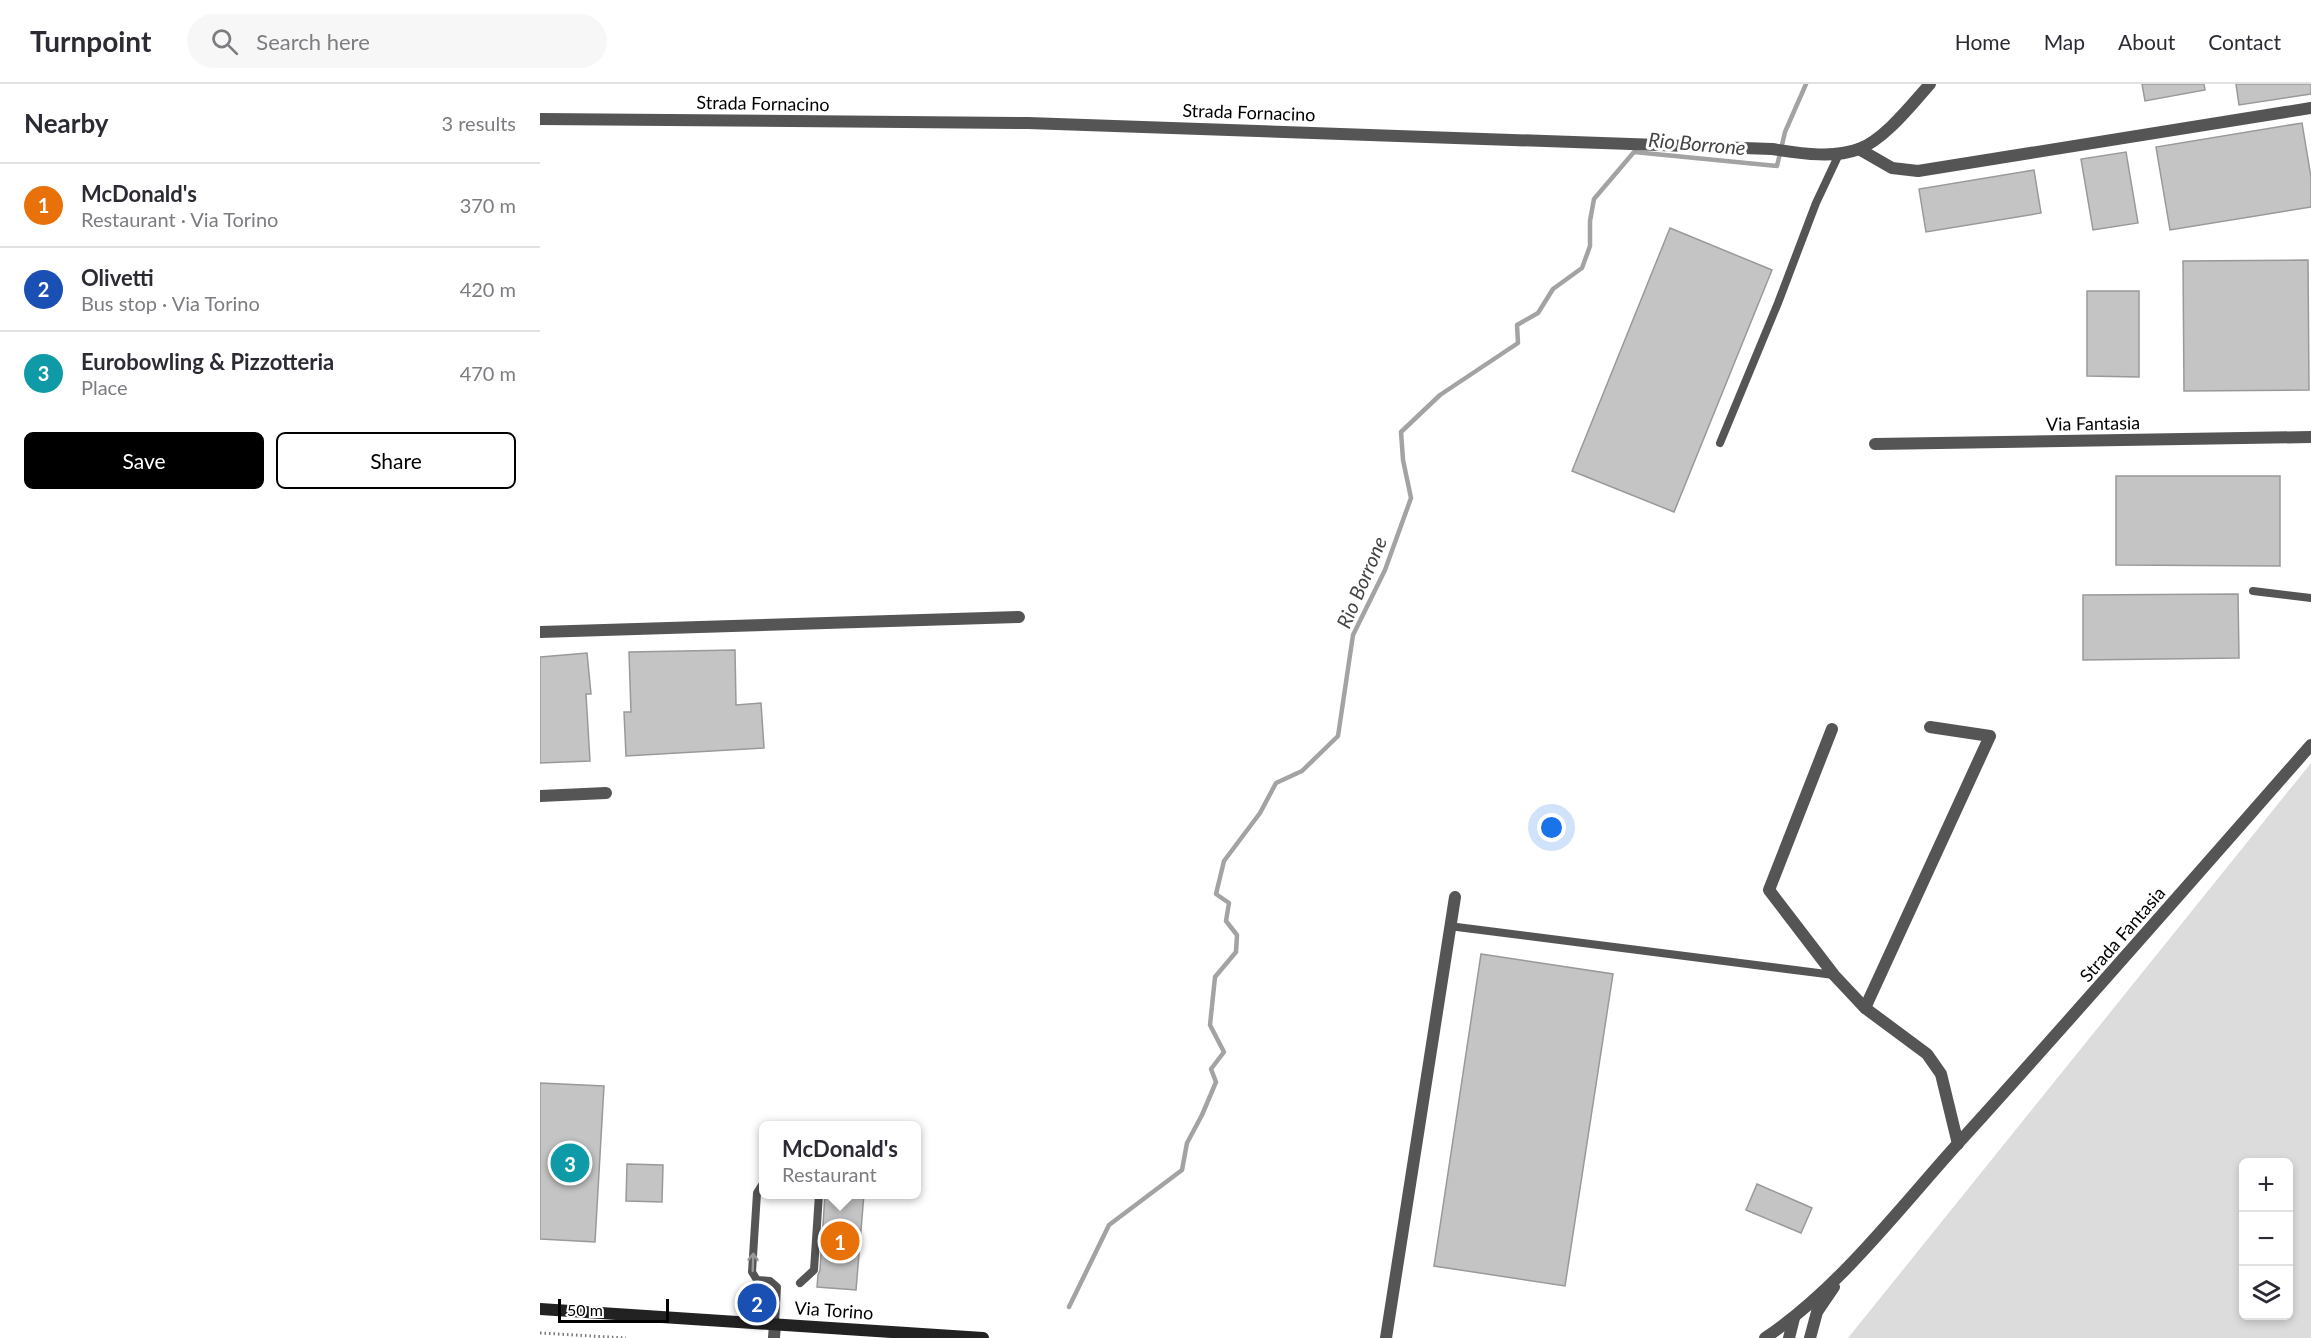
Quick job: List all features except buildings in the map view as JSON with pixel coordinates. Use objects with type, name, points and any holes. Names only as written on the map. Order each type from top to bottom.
[{"type":"main road","name":"Via Torino","points":[[540,1309],[983,1338]]},
{"type":"street","name":"Strada Fornacino","points":[[540,119],[1028,123],[1772,149],[1822,155],[1859,149],[1890,128],[1930,84]]},
{"type":"street","points":[[1859,149],[1892,168],[1918,171],[2311,108]]},
{"type":"street","name":"Via Fantasia","points":[[1875,444],[2311,437]]},
{"type":"street","points":[[540,632],[1019,617]]},
{"type":"street","points":[[1865,1008],[1990,736],[1930,727]]},
{"type":"street","points":[[1832,729],[1769,890],[1834,975],[1865,1008],[1927,1054],[1941,1074],[1958,1144]]},
{"type":"street","name":"Strada Fantasia","points":[[1765,1338],[1794,1318],[1846,1268],[2119,965],[2311,746]]},
{"type":"street","points":[[540,796],[606,793]]},
{"type":"street","points":[[1386,1338],[1455,897]]},
{"type":"street","name":"Strada Fantasia","points":[[1810,1338],[1817,1312],[1846,1268]]},
{"type":"street","points":[[1789,1338],[1794,1318]]},
{"type":"street","points":[[774,1338],[775,1324]]},
{"type":"lane","points":[[1720,443],[1778,303],[1816,203],[1840,152]]},
{"type":"lane","points":[[2253,591],[2311,597]]},
{"type":"lane","points":[[1449,926],[1834,975]]},
{"type":"lane","points":[[759,1190],[752,1272],[757,1280],[770,1281],[777,1287],[775,1324]]},
{"type":"lane","points":[[800,1283],[814,1270],[819,1199]]},
{"type":"path","points":[[540,1333],[626,1338]]},
{"type":"shaded area","points":[[2311,763],[2311,1338],[1848,1338]]},
{"type":"waterway","name":"Rio Borrone","points":[[1069,1307],[1109,1225],[1182,1170],[1187,1143],[1216,1082],[1211,1069],[1224,1052],[1210,1025],[1215,977],[1236,952],[1237,935],[1226,921],[1229,903],[1216,894],[1224,861],[1260,813],[1276,783],[1302,771],[1338,736],[1353,635],[1385,570],[1411,498],[1403,460],[1401,432],[1440,395],[1518,343],[1517,325],[1538,313],[1553,289],[1582,268],[1590,246],[1590,221],[1594,199],[1634,152],[1777,166],[1785,132],[1806,84]]},
{"type":"place","name":"Eurobowling & Pizzotteria","points":[[570,1163]]},
{"type":"place","name":"McDonald's","points":[[840,1241]]},
{"type":"place","name":"Olivetti","points":[[757,1303]]}]
